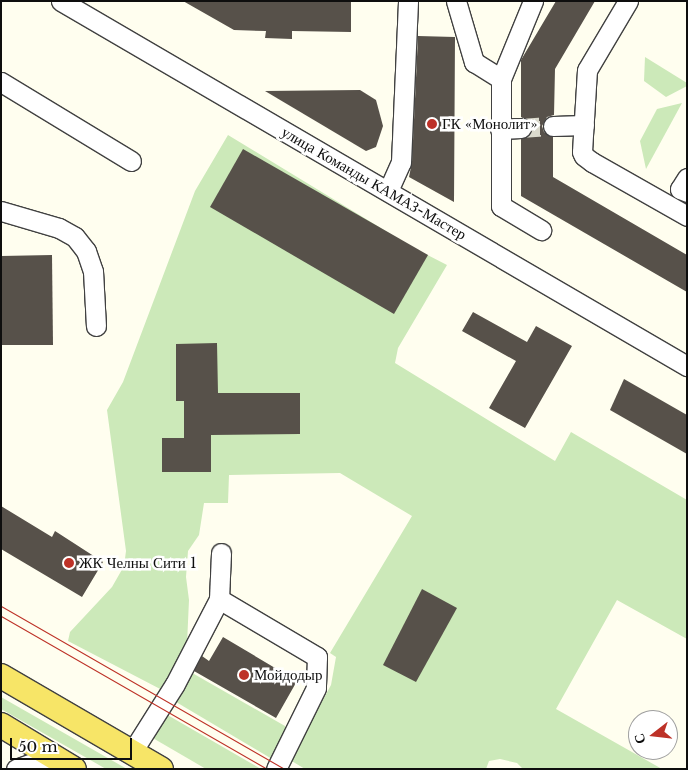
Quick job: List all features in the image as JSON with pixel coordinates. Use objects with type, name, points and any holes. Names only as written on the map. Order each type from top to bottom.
[{"type":"main road","points":[[1,676],[161,769]]},
{"type":"main road","points":[[1,725],[68,766]]},
{"type":"street","name":"улица Команды КАМАЗ-Мастер","points":[[61,1],[687,366]]},
{"type":"street","points":[[388,191],[401,162],[408,1]]},
{"type":"street","points":[[456,1],[474,62],[501,79]]},
{"type":"street","points":[[533,1],[501,79],[500,206],[541,230]]},
{"type":"street","points":[[628,1],[587,70],[584,156],[687,216]]},
{"type":"street","points":[[1,82],[131,161]]},
{"type":"street","points":[[553,126],[584,125]]},
{"type":"street","points":[[500,129],[521,128]]},
{"type":"street","points":[[687,178],[680,188],[687,192]]},
{"type":"street","points":[[1,211],[59,228],[75,237],[86,252],[94,272],[96,326]]},
{"type":"street","points":[[132,752],[175,684],[219,599],[221,553]]},
{"type":"street","points":[[219,599],[317,657],[316,688],[276,769]]},
{"type":"street","points":[[16,769],[41,760],[68,766]]},
{"type":"green space","points":[[645,57],[687,83],[687,86],[666,97],[644,81]]},
{"type":"green space","points":[[682,103],[646,169],[640,141],[657,109]]},
{"type":"green space","points":[[228,135],[412,247],[447,265],[398,348],[395,363],[555,461],[571,432],[687,500],[687,639],[617,600],[556,709],[628,750],[628,760],[646,760],[662,769],[523,769],[517,763],[500,759],[489,761],[486,769],[305,769],[290,760],[331,685],[336,657],[330,653],[412,516],[340,473],[229,475],[228,503],[204,503],[199,535],[188,551],[186,577],[189,600],[187,644],[164,691],[68,641],[70,632],[112,587],[124,566],[126,551],[107,410],[123,382],[195,191]]},
{"type":"green space","points":[[187,670],[285,726],[287,731],[272,759],[171,699]]},
{"type":"green space","points":[[1,697],[127,769],[106,769],[1,709]]},
{"type":"green space","points":[[164,713],[261,769],[206,769],[151,737]]},
{"type":"building","points":[[183,1],[351,1],[351,32],[292,31],[292,39],[265,38],[266,31],[234,30]]},
{"type":"building","points":[[556,1],[595,1],[555,69],[554,115],[547,117],[542,126],[544,132],[553,137],[553,177],[687,255],[687,292],[521,196],[521,139],[527,137],[532,128],[530,122],[521,117],[521,60]]},
{"type":"building","name":"ГК «Монолит»","points":[[418,36],[455,37],[454,202],[409,177],[412,162]]},
{"type":"building","points":[[360,90],[376,100],[383,126],[376,147],[366,151],[265,91]]},
{"type":"building","points":[[243,149],[428,255],[394,314],[210,207]]},
{"type":"building","points":[[52,255],[53,345],[1,345],[1,256]]},
{"type":"building","points":[[473,312],[527,342],[536,326],[572,346],[525,428],[489,408],[516,361],[462,331]]},
{"type":"building","points":[[217,343],[218,393],[300,393],[300,434],[211,435],[211,472],[162,472],[162,438],[184,438],[184,401],[176,401],[176,344]]},
{"type":"building","points":[[624,379],[687,415],[687,454],[610,410]]},
{"type":"building","points":[[1,506],[52,537],[55,531],[103,562],[82,597],[1,549]]},
{"type":"building","points":[[422,589],[457,608],[416,682],[383,665]]},
{"type":"building","name":"Мойдодыр","points":[[223,637],[297,681],[276,718],[194,671],[202,656],[209,661]]},
{"type":"tunnel","points":[[521,128],[553,126]]},
{"type":"tram line","points":[[1,606],[284,769]]},
{"type":"tram line","points":[[1,616],[267,769]]},
{"type":"place","name":"ГК «Монолит»","points":[[432,124]]},
{"type":"place","name":"ЖК Челны Сити 1","points":[[69,563]]},
{"type":"place","name":"Мойдодыр","points":[[244,675]]}]
